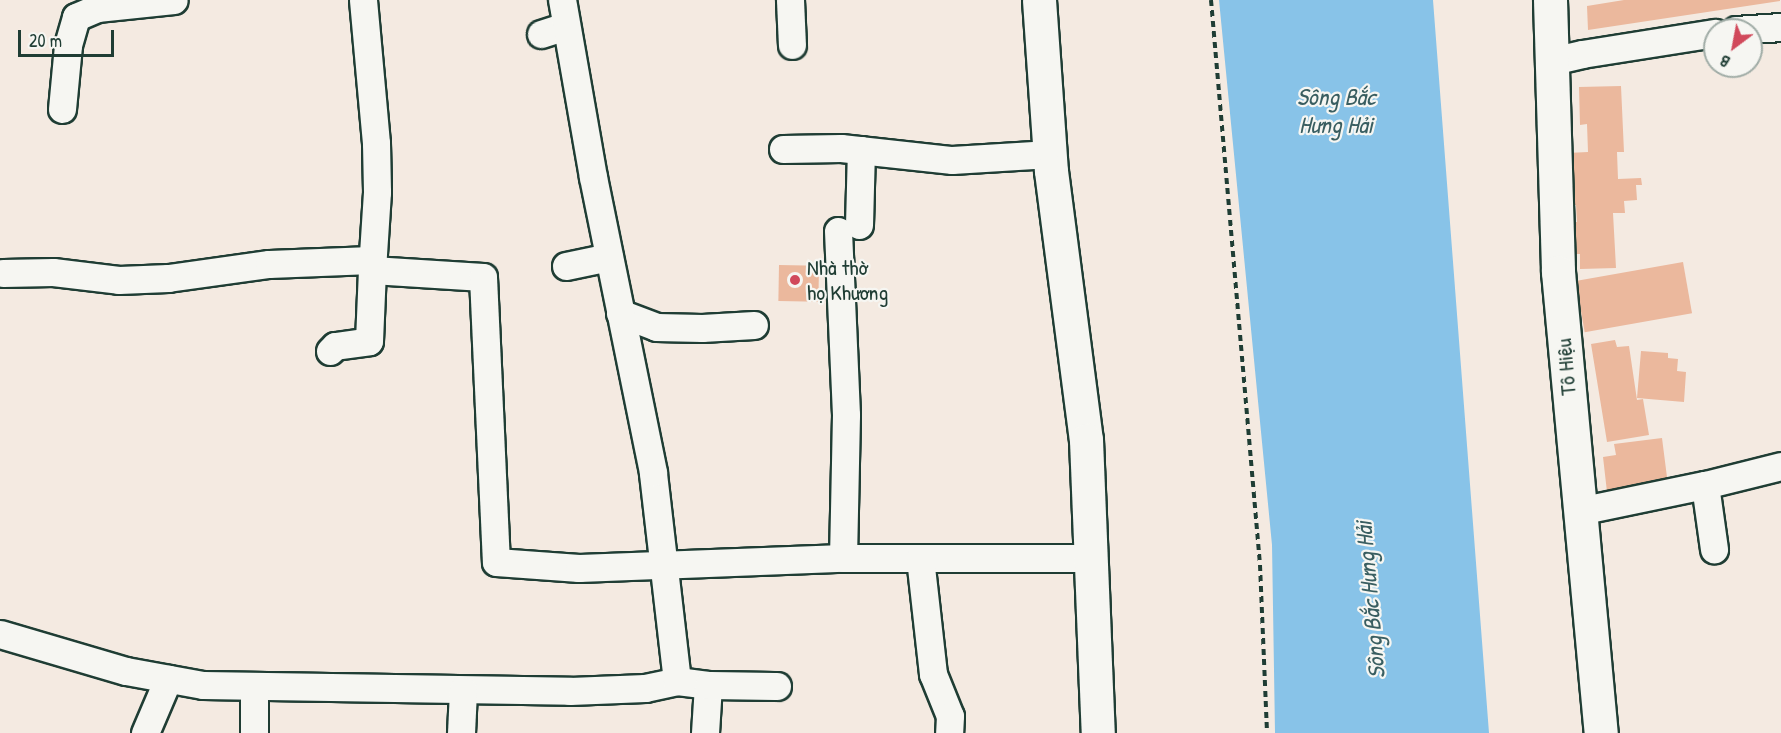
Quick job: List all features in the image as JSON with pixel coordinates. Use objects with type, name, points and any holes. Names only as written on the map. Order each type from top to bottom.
[{"type":"street","points":[[62,110],[68,45],[76,17],[98,8],[174,0]]},
{"type":"street","points":[[330,351],[335,346],[369,341],[371,265],[377,192],[376,143],[363,0]]},
{"type":"street","points":[[790,0],[792,45]]},
{"type":"street","points":[[1038,0],[1050,154],[1086,440],[1098,733]]},
{"type":"street","name":"Tô Hiệu","points":[[1550,0],[1558,272],[1601,733]]},
{"type":"street","points":[[556,20],[609,257],[653,472],[677,681]]},
{"type":"street","points":[[1763,28],[1781,27]]},
{"type":"street","points":[[1552,61],[1703,35]]},
{"type":"street","points":[[783,149],[861,150],[952,160],[1050,154]]},
{"type":"street","points":[[843,558],[848,228],[861,150]]},
{"type":"street","points":[[566,266],[609,257]]},
{"type":"street","points":[[3,273],[53,272],[119,280],[168,278],[269,264],[371,265],[483,277],[496,562],[579,568],[843,558],[1091,558]]},
{"type":"street","points":[[621,314],[656,327],[702,328],[754,325]]},
{"type":"street","points":[[1579,511],[1705,486],[1781,466]]},
{"type":"street","points":[[1705,486],[1713,549]]},
{"type":"street","points":[[920,558],[933,674],[950,716],[949,733]]},
{"type":"street","points":[[0,634],[126,671],[202,685],[254,688],[463,690],[645,688],[677,681],[708,685],[777,686]]},
{"type":"street","points":[[145,733],[168,679]]},
{"type":"street","points":[[705,733],[708,685]]},
{"type":"street","points":[[254,688],[254,733]]},
{"type":"street","points":[[460,733],[463,690]]},
{"type":"path","points":[[1211,0],[1260,566],[1267,733]]},
{"type":"water","name":"Sông Bắc Hưng Hải","points":[[1219,0],[1433,0],[1489,733],[1275,733],[1272,545]]},
{"type":"building","points":[[1624,0],[1780,1],[1588,30],[1587,6]]},
{"type":"building","points":[[1621,86],[1624,152],[1617,152],[1618,179],[1641,178],[1642,185],[1636,185],[1637,200],[1624,201],[1625,213],[1613,213],[1616,268],[1580,269],[1580,254],[1575,254],[1573,222],[1577,222],[1576,205],[1569,205],[1567,153],[1588,152],[1587,124],[1580,125],[1579,87]]},
{"type":"building","points":[[1683,262],[1692,313],[1585,332],[1576,281]]},
{"type":"building","points":[[779,265],[819,266],[818,302],[778,301]]},
{"type":"building","points":[[1615,340],[1617,347],[1629,346],[1637,400],[1643,399],[1649,435],[1607,442],[1591,344]]},
{"type":"building","points":[[1641,351],[1668,353],[1668,358],[1678,359],[1677,371],[1686,372],[1684,402],[1637,398]]},
{"type":"building","points":[[1662,438],[1668,485],[1607,492],[1603,457],[1616,455],[1614,444]]},
{"type":"place","name":"Nhà thờ họ Khương","points":[[795,280]]}]
